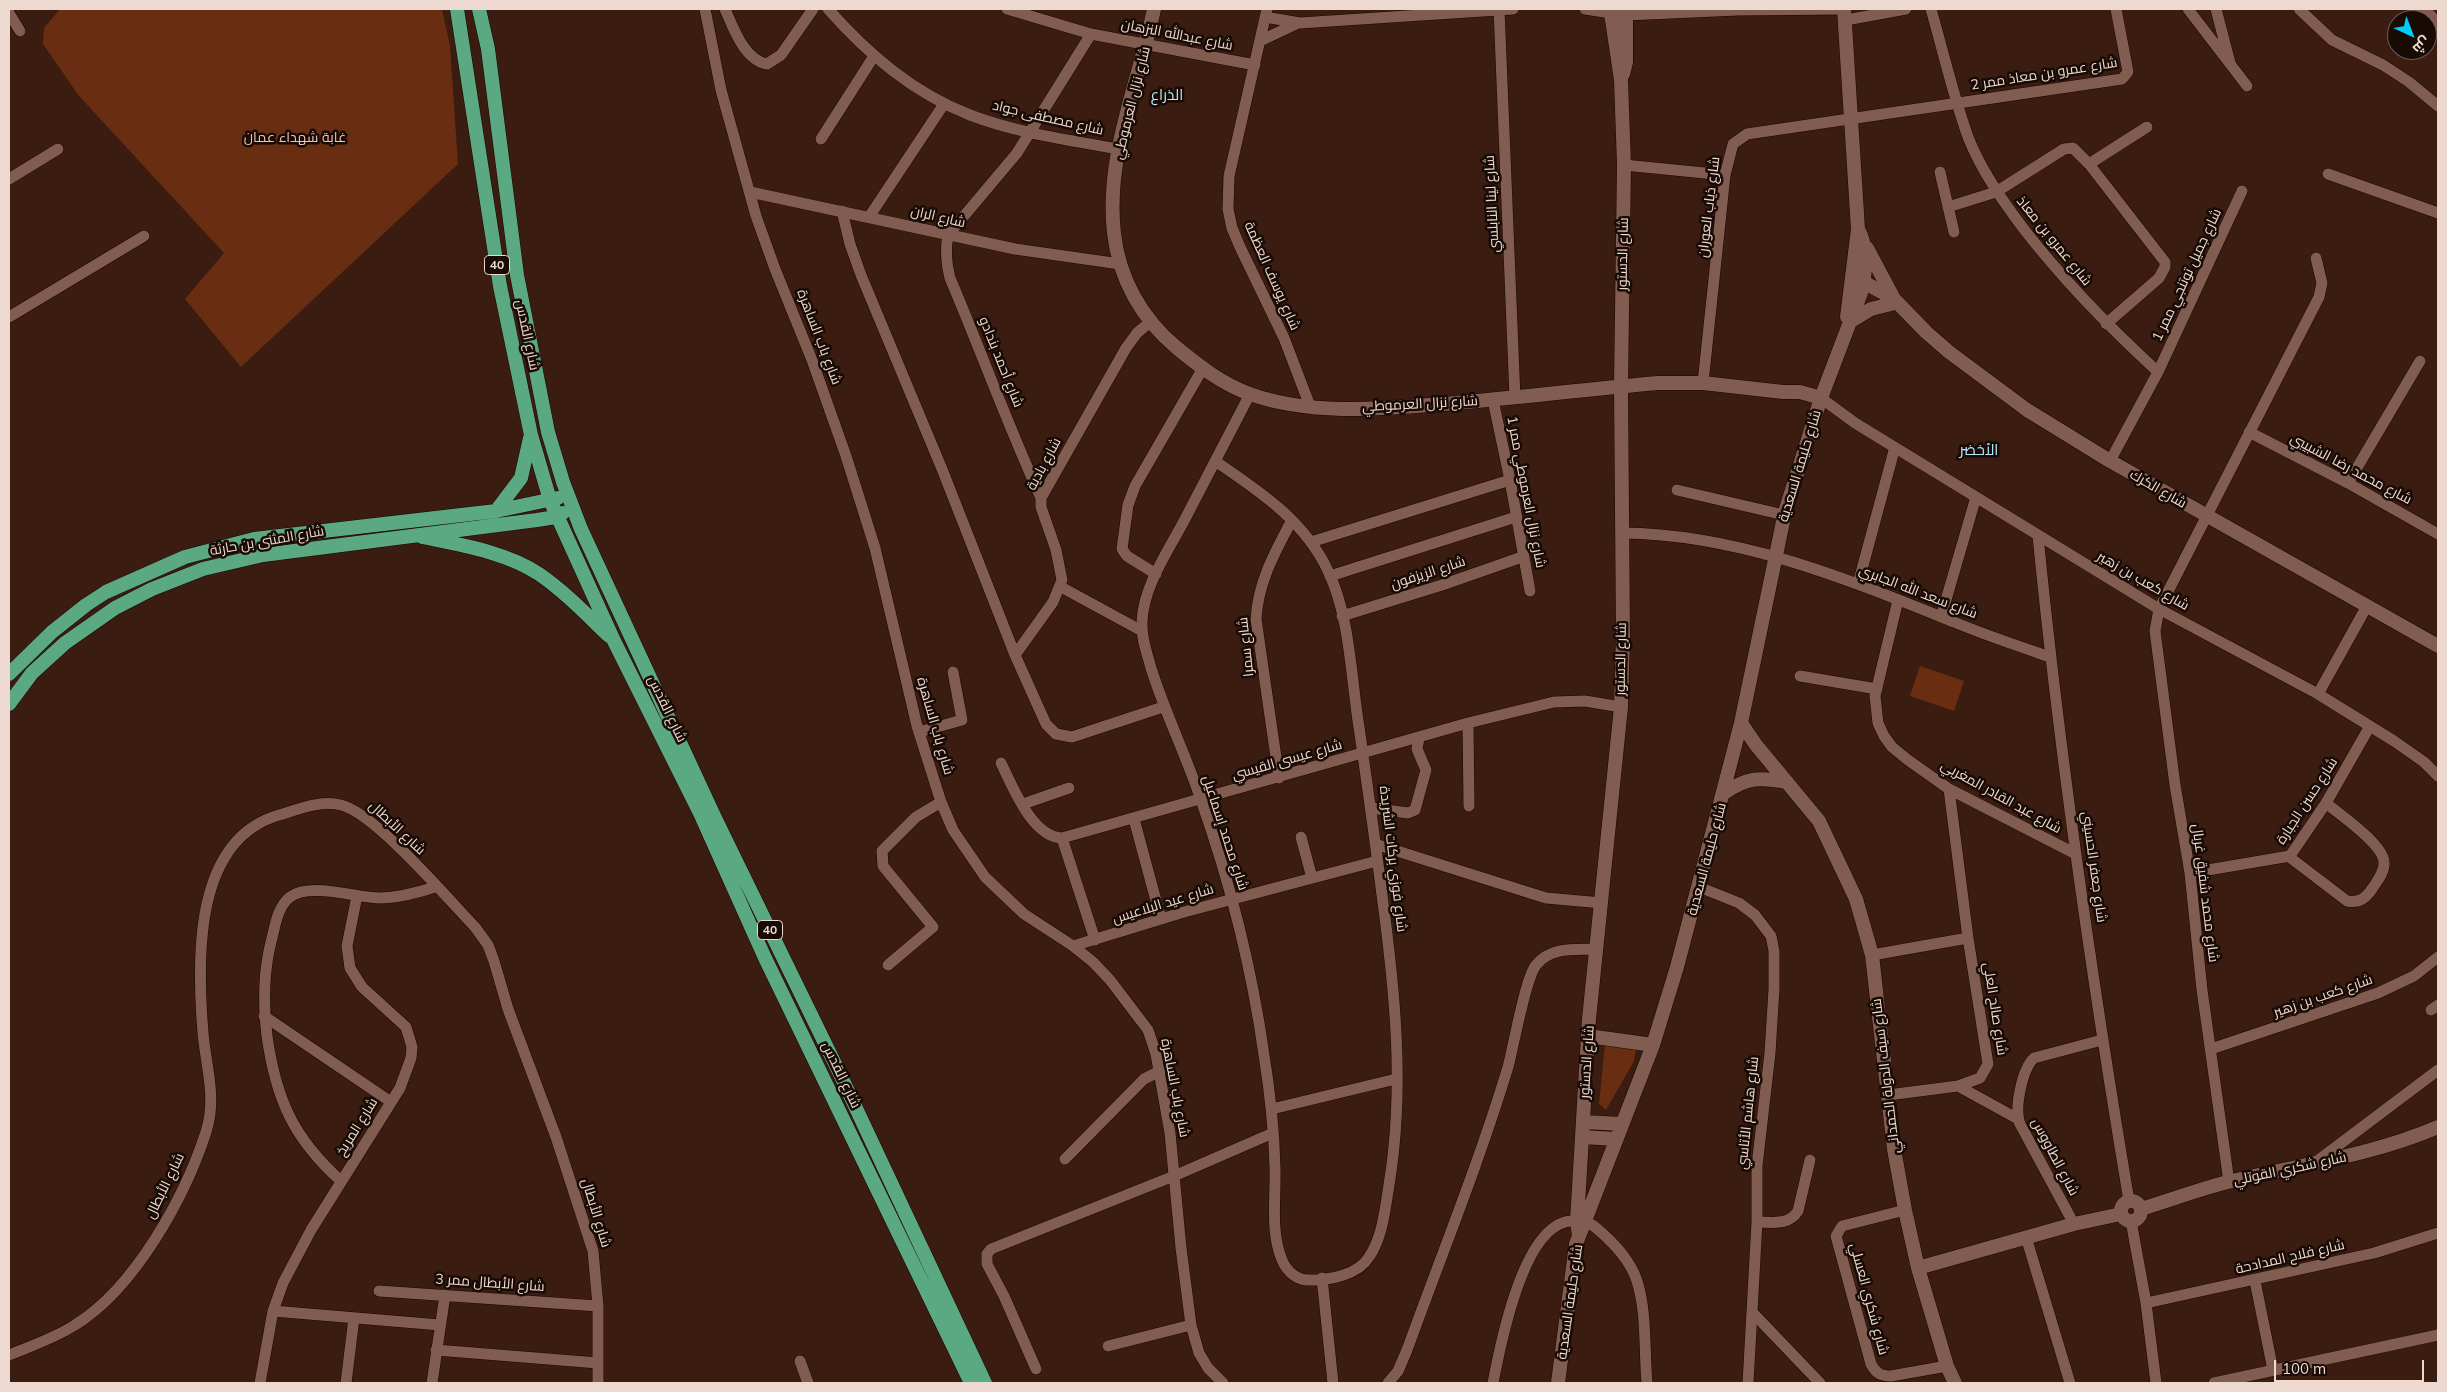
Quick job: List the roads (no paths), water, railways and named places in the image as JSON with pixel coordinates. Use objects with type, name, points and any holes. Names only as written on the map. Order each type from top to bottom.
[{"type":"highway","name":"شارع القدس","points":[[457,9],[500,286],[531,435],[556,517],[614,641],[690,793],[765,958],[971,1383]]},
{"type":"highway","name":"شارع القدس","points":[[479,9],[488,49],[517,275],[548,432],[573,508],[707,800],[839,1072],[985,1383]]},
{"type":"highway","points":[[496,511],[521,478],[531,435]]},
{"type":"highway","name":"شارع المثنى بن حارثة","points":[[9,674],[52,632],[86,605],[114,589],[186,557],[254,539],[496,511],[550,500],[568,494]]},
{"type":"highway","name":"شارع المثنى بن حارثة","points":[[9,704],[32,673],[65,643],[115,608],[152,589],[203,569],[262,555],[556,517],[573,508]]},
{"type":"highway","points":[[409,535],[474,548],[510,560],[538,573],[574,602],[614,641]]},
{"type":"street","name":"شارع باب الساهرة","points":[[705,9],[720,90],[765,244],[812,360],[857,490],[875,548],[919,732],[941,802],[953,830],[985,877],[1024,914],[1073,946],[1110,980],[1143,1024],[1153,1042],[1160,1071],[1191,1325],[1199,1353],[1208,1368],[1223,1383]]},
{"type":"street","points":[[725,9],[744,46],[756,60],[767,64],[781,55],[813,9]]},
{"type":"street","name":"شارع مصطفى جواد","points":[[828,9],[874,56],[902,78],[944,104],[970,115],[1031,133],[1118,149]]},
{"type":"street","name":"شارع عبدالله النزهان","points":[[1007,9],[1091,34],[1146,46],[1255,65]]},
{"type":"street","points":[[1047,21],[1050,9]]},
{"type":"street","name":"شارع نزال العرموطي","points":[[1154,9],[1118,149],[1113,195],[1114,232],[1120,264],[1131,291],[1150,322],[1169,341],[1203,368],[1232,386],[1250,394],[1310,406],[1383,409],[1658,383],[1703,383],[1794,392],[1820,402]]},
{"type":"street","name":"شارع لينا النابلسي","points":[[1500,9],[1515,398]]},
{"type":"street","points":[[1260,42],[1300,23],[1394,12],[1513,9]]},
{"type":"street","points":[[1585,9],[1626,12],[1738,9],[1845,13],[1906,9]]},
{"type":"street","name":"شارع عمرو بن معاذ","points":[[1931,9],[1969,138],[1996,192],[2043,253],[2106,324],[2158,372]]},
{"type":"street","name":"شارع عمرو بن معاذ ممر 2","points":[[1958,104],[2125,77],[2128,72],[2128,66],[2116,9]]},
{"type":"street","points":[[2188,9],[2247,86]]},
{"type":"street","points":[[2216,9],[2231,64]]},
{"type":"street","points":[[2299,9],[2332,40],[2384,65],[2409,82],[2438,106]]},
{"type":"street","points":[[2422,9],[2438,25]]},
{"type":"street","name":"شارع الدستور","points":[[1579,1236],[1582,1222],[1582,1137],[1588,1036],[1621,707],[1621,386],[1624,165],[1621,80],[1611,11]]},
{"type":"street","name":"شارع الدستور","points":[[1621,80],[1626,62],[1626,12]]},
{"type":"street","points":[[9,13],[20,31]]},
{"type":"street","points":[[1266,13],[1300,23]]},
{"type":"street","name":"شارع يوسف العظمة","points":[[1266,13],[1229,176],[1228,209],[1232,228],[1284,338],[1310,406]]},
{"type":"street","name":"شارع حليمة السعدية","points":[[1582,1222],[1653,1045],[1700,887],[1741,723],[1784,515],[1820,402],[1848,326],[1857,285],[1861,235],[1845,13]]},
{"type":"street","points":[[948,235],[1009,164],[1031,133],[1091,34]]},
{"type":"street","points":[[821,138],[874,56]]},
{"type":"street","points":[[869,217],[944,104]]},
{"type":"street","name":"شارع ذياب العوران","points":[[1703,383],[1725,175],[1733,144],[1742,136],[1801,125],[1852,120],[1958,104]]},
{"type":"street","points":[[2089,164],[2147,127]]},
{"type":"street","points":[[1948,207],[1996,192],[2068,147],[2073,148],[2089,164],[2165,262],[2160,278],[2106,324]]},
{"type":"street","points":[[9,179],[58,149]]},
{"type":"street","points":[[1624,165],[1725,175]]},
{"type":"street","points":[[1940,172],[1954,232]]},
{"type":"street","points":[[2328,174],[2438,213]]},
{"type":"street","name":"شارع الران","points":[[750,192],[1015,249],[1120,264]]},
{"type":"street","name":"شارع جميل توتنجي ممر 1","points":[[2158,372],[2242,192]]},
{"type":"street","points":[[842,211],[858,268],[942,469],[1015,655],[1046,724],[1056,734],[1072,737],[1163,707]]},
{"type":"street","name":"شارع أحمد بندادو","points":[[948,235],[946,254],[950,278],[997,388],[1019,449],[1041,498]]},
{"type":"street","points":[[1848,326],[1871,309],[1894,302],[1861,235]]},
{"type":"street","points":[[9,317],[144,236]]},
{"type":"street","points":[[2207,516],[2319,297],[2322,283],[2316,258]]},
{"type":"street","name":"شارع الكرك","points":[[1857,285],[1894,302],[1926,332],[1985,380],[2027,410],[2110,461],[2438,646]]},
{"type":"street","name":"شارع بادية","points":[[1015,655],[1053,602],[1060,587],[1061,566],[1041,507],[1041,498],[1126,348],[1137,333],[1150,322]]},
{"type":"street","points":[[2348,483],[2420,361]]},
{"type":"street","points":[[1156,574],[1127,556],[1122,549],[1128,505],[1135,486],[1203,368]]},
{"type":"street","points":[[2110,461],[2158,372]]},
{"type":"street","name":"شارع محمد إسماعيل","points":[[1250,394],[1156,574],[1143,613],[1142,631],[1163,707],[1201,800],[1231,899],[1260,1026],[1272,1109],[1275,1228],[1280,1258],[1286,1269],[1296,1278],[1306,1281],[1322,1278]]},
{"type":"street","name":"شارع نزال العرموطي ممر 1","points":[[1493,400],[1510,480],[1522,558],[1530,591]]},
{"type":"street","name":"شارع كعب بن زهير","points":[[1820,402],[1834,408],[2038,536],[2159,609],[2318,694],[2424,762],[2438,776]]},
{"type":"street","name":"شارع محمد رضا الشبيبي","points":[[2249,432],[2348,483],[2438,534]]},
{"type":"street","points":[[1858,584],[1895,447]]},
{"type":"street","name":"شارع فوزي بركات الشريدة","points":[[1215,461],[1273,503],[1292,520],[1311,542],[1330,576],[1342,616],[1371,808],[1393,975],[1397,1036],[1395,1145],[1378,1239],[1370,1256],[1357,1269],[1349,1273],[1322,1278]]},
{"type":"street","points":[[1311,542],[1510,480]]},
{"type":"street","points":[[1676,490],[1784,515]]},
{"type":"street","points":[[1941,617],[1976,497]]},
{"type":"street","name":"شارع محمد شفيق غربال","points":[[2207,516],[2159,609],[2155,636],[2190,874],[2202,990],[2229,1182]]},
{"type":"street","points":[[1330,576],[1516,517]]},
{"type":"street","name":"شارع سمرا","points":[[1279,778],[1256,619],[1257,602],[1267,569],[1292,520]]},
{"type":"street","name":"شارع سعد الله الجابري","points":[[1622,533],[1671,535],[1702,539],[1775,556],[1858,584],[2050,657]]},
{"type":"street","name":"شارع جعفر الحسيني","points":[[2038,536],[2050,657],[2076,854],[2102,1040],[2129,1201]]},
{"type":"street","name":"شارع الزيزفون","points":[[1342,616],[1522,558]]},
{"type":"street","points":[[1060,587],[1142,631]]},
{"type":"street","name":"شارع عبد القادر المغربي","points":[[1898,600],[1877,689],[1876,711],[1884,736],[1892,747],[1949,789],[2076,854]]},
{"type":"street","points":[[2318,694],[2367,606]]},
{"type":"street","points":[[919,732],[962,720],[953,672]]},
{"type":"street","points":[[1800,676],[1877,689]]},
{"type":"street","name":"شارع عيسى القيسي","points":[[1062,838],[1468,724],[1554,702],[1585,701],[1621,707]]},
{"type":"street","name":"شارع سيف الدولة الحمداني","points":[[1741,723],[1756,745],[1819,822],[1828,837],[1856,899],[1872,955],[1894,1149],[1905,1210],[1918,1268],[1955,1383]]},
{"type":"street","points":[[1468,724],[1469,806]]},
{"type":"street","name":"شارع حسن الجبارة","points":[[2190,874],[2288,856],[2326,802],[2370,726]]},
{"type":"street","points":[[1371,808],[1402,813],[1415,810],[1426,770],[1417,749],[1419,738]]},
{"type":"street","points":[[1001,763],[1023,804],[1039,828],[1053,838],[1062,838],[1095,940]]},
{"type":"street","points":[[1724,793],[1735,785],[1758,778],[1787,782]]},
{"type":"street","points":[[1023,804],[1069,788]]},
{"type":"street","name":"شارع صالح العلي","points":[[1888,1095],[1958,1086],[1980,1078],[1986,1071],[1988,1064],[1968,938],[1949,789]]},
{"type":"street","points":[[888,965],[933,927],[883,866],[882,851],[916,816],[941,802]]},
{"type":"street","points":[[2288,856],[2347,901],[2355,902],[2367,897],[2383,872],[2385,863],[2381,851],[2326,802]]},
{"type":"street","name":"شارع الأبطال","points":[[9,1355],[77,1324],[115,1292],[144,1256],[164,1223],[207,1131],[212,1103],[200,986],[204,918],[210,890],[228,850],[240,836],[254,825],[280,814],[326,803],[341,805],[354,810],[379,828],[475,927],[488,945],[508,1009],[556,1137],[593,1251],[598,1306],[598,1383]]},
{"type":"street","points":[[1134,819],[1162,919]]},
{"type":"street","points":[[1301,836],[1312,878]]},
{"type":"street","points":[[1375,844],[1546,898],[1602,903]]},
{"type":"street","name":"شارع عيد البلاعيس","points":[[1073,946],[1231,899],[1378,861]]},
{"type":"street","points":[[341,1180],[321,1162],[291,1120],[273,1075],[264,1016],[264,979],[266,961],[279,914],[284,904],[291,897],[305,892],[380,898],[401,896],[436,887]]},
{"type":"street","name":"شارع هاشم الأتاسي","points":[[1700,887],[1739,903],[1755,915],[1771,936],[1774,950],[1770,1053],[1756,1175],[1757,1222],[1748,1383]]},
{"type":"street","name":"شارع المريخ","points":[[260,1383],[273,1311],[293,1262],[341,1180],[391,1102],[406,1073],[412,1047],[406,1027],[362,987],[350,968],[347,946],[357,896]]},
{"type":"street","points":[[1872,955],[1968,938]]},
{"type":"street","points":[[1388,1383],[1398,1371],[1407,1350],[1495,1105],[1518,1032],[1531,975],[1541,959],[1554,952],[1596,950]]},
{"type":"street","name":"شارع كعب بن زهير","points":[[2211,1049],[2378,993],[2414,976],[2438,957]]},
{"type":"street","points":[[264,1016],[391,1102]]},
{"type":"street","points":[[1588,1036],[1653,1045]]},
{"type":"street","name":"شارع الطاووس","points":[[2074,1224],[2018,1119],[2017,1107],[2026,1069],[2034,1058],[2102,1040]]},
{"type":"street","points":[[2315,1163],[2438,1070]]},
{"type":"street","points":[[1065,1159],[1139,1083],[1160,1071]]},
{"type":"street","points":[[1272,1109],[1396,1079]]},
{"type":"street","points":[[1958,1086],[2018,1119]]},
{"type":"street","points":[[1583,1122],[1622,1124]]},
{"type":"street","name":"شارع شكري القوتلي","points":[[2141,1209],[2229,1182],[2398,1142],[2438,1127]]},
{"type":"street","points":[[1036,1369],[1004,1296],[987,1264],[987,1254],[999,1246],[1174,1176],[1273,1133]]},
{"type":"street","points":[[1582,1137],[1616,1139]]},
{"type":"street","points":[[1757,1222],[1782,1222],[1794,1216],[1798,1211],[1810,1160]]},
{"type":"street","points":[[1918,1268],[2074,1224],[2126,1218],[2138,1219],[2141,1209],[2137,1203],[2129,1201],[2122,1206],[2126,1218],[2146,1303],[2156,1383]]},
{"type":"street","name":"شارع شكري العسلي","points":[[1905,1210],[1842,1226],[1836,1236],[1871,1364],[1876,1372],[1883,1376],[1948,1366]]},
{"type":"street","points":[[1493,1383],[1506,1319],[1533,1252],[1553,1229],[1568,1221],[1582,1222],[1611,1241],[1624,1257],[1636,1279],[1643,1315],[1647,1383]]},
{"type":"street","name":"شارع فلاح المدادحة","points":[[2146,1303],[2374,1253],[2438,1234]]},
{"type":"street","name":"شارع حليمة السعدية","points":[[1558,1383],[1579,1236]]},
{"type":"street","points":[[2026,1237],[2070,1383]]},
{"type":"street","points":[[1322,1278],[1333,1383]]},
{"type":"street","points":[[2255,1280],[2273,1370]]},
{"type":"street","name":"شارع الأبطال ممر 3","points":[[379,1291],[598,1306]]},
{"type":"street","points":[[432,1383],[445,1295]]},
{"type":"street","points":[[273,1311],[440,1325]]},
{"type":"street","points":[[1753,1313],[1820,1383]]},
{"type":"street","points":[[346,1383],[354,1318]]},
{"type":"street","points":[[1108,1346],[1191,1325]]},
{"type":"street","points":[[2214,1383],[2438,1335]]},
{"type":"street","points":[[436,1350],[598,1363]]},
{"type":"street","points":[[800,1361],[808,1383]]},
{"type":"district","name":"الذراع","points":[[1167,95]]},
{"type":"district","name":"الأخضر","points":[[1979,450]]},
{"type":"park label","name":"غابة شهداء عمان","points":[[295,138]]}]
